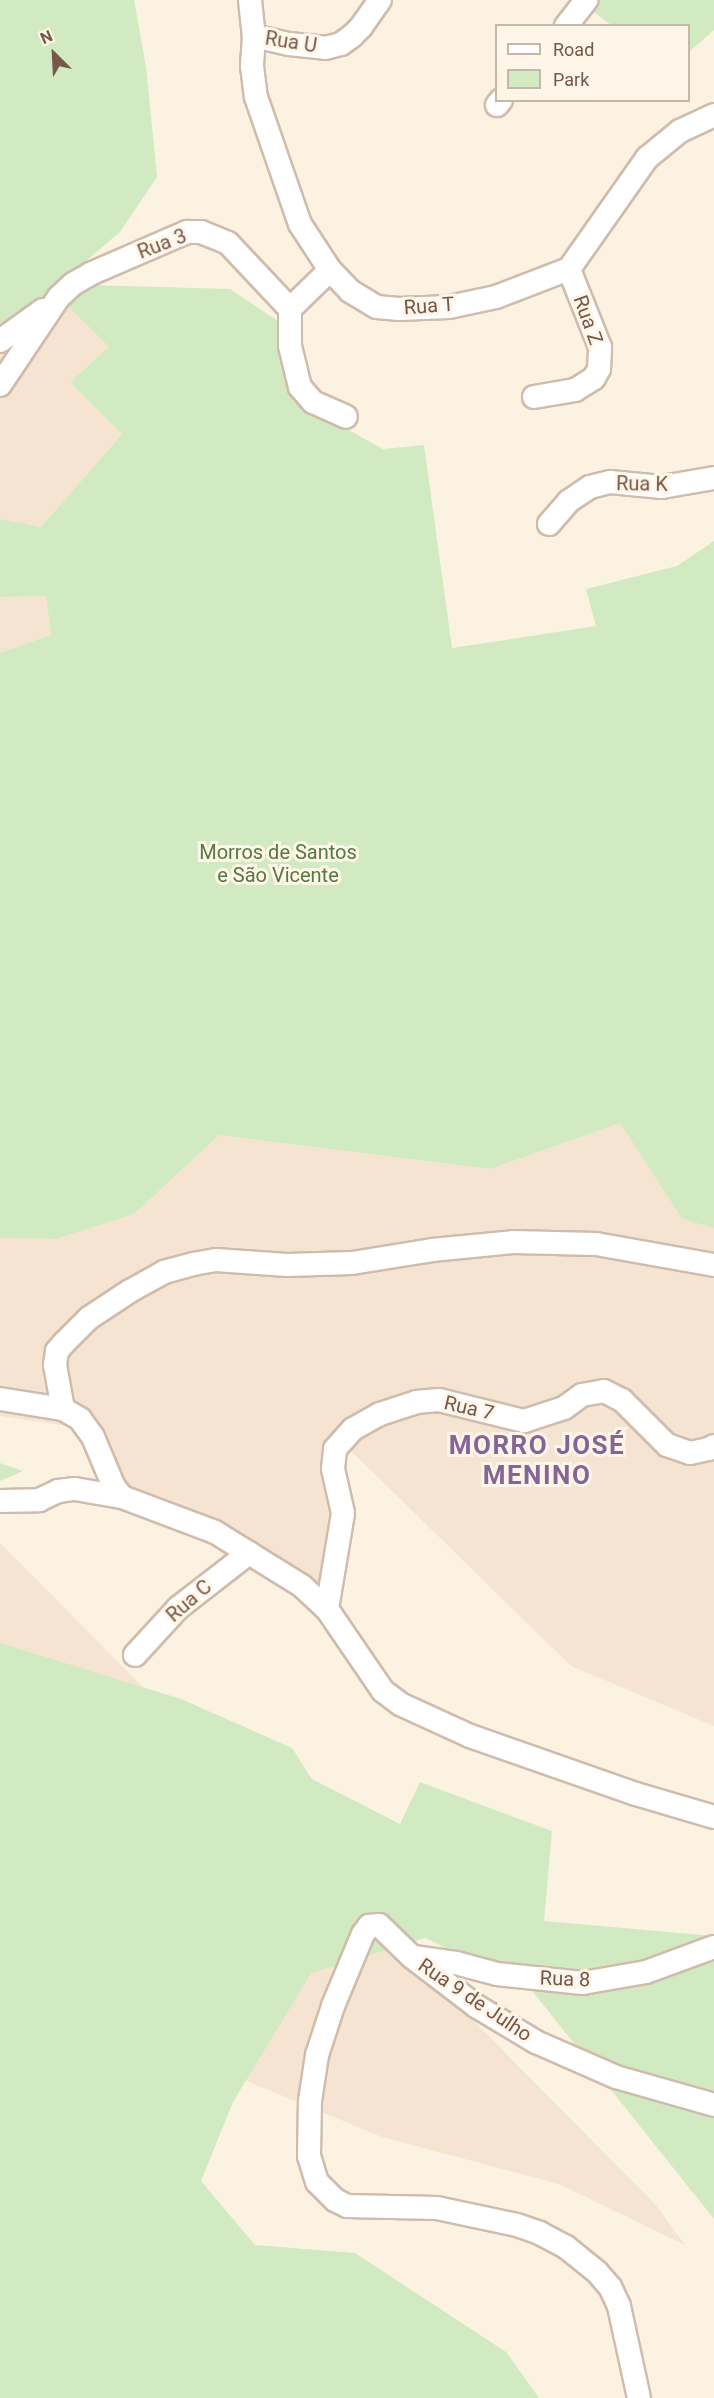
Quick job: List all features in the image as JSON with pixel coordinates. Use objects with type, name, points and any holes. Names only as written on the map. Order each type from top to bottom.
[{"type":"street","name":"Rua U","points":[[250,0],[254,36],[289,44],[325,48],[340,44],[352,36],[380,0]]},
{"type":"street","points":[[568,24],[586,0]]},
{"type":"street","name":"Rua T","points":[[254,36],[252,66],[256,97],[300,224],[330,270],[350,291],[377,307],[399,309],[449,307],[496,297],[569,269]]},
{"type":"street","points":[[569,269],[647,158],[680,131],[714,115]]},
{"type":"street","name":"Rua 3","points":[[0,386],[59,297],[90,274],[187,232],[201,232],[228,243],[290,309]]},
{"type":"street","name":"Rua Z","points":[[534,397],[575,390],[594,378],[599,369],[600,347],[569,269]]},
{"type":"street","points":[[330,270],[290,309],[290,346],[300,387],[313,402],[346,417]]},
{"type":"street","points":[[0,341],[59,297]]},
{"type":"street","name":"Rua K","points":[[549,524],[569,501],[590,487],[610,482],[662,487],[714,478]]},
{"type":"street","points":[[63,1409],[55,1365],[57,1351],[64,1343],[89,1318],[130,1291],[164,1272],[193,1264],[216,1260],[287,1265],[352,1263],[432,1250],[513,1242],[596,1244],[714,1265]]},
{"type":"street","name":"Rua 7","points":[[327,1609],[343,1513],[333,1469],[334,1449],[353,1429],[380,1414],[416,1402],[439,1400],[524,1420],[564,1408],[582,1395],[604,1391],[622,1400],[667,1445],[690,1453],[714,1446]]},
{"type":"street","points":[[0,1399],[63,1409],[80,1419],[87,1426],[114,1487],[122,1497]]},
{"type":"street","points":[[0,1501],[39,1500],[67,1489],[122,1497],[215,1532],[303,1586],[327,1609],[383,1691],[400,1704],[470,1736],[636,1794],[714,1817]]},
{"type":"street","name":"Rua C","points":[[135,1655],[178,1608],[249,1554]]},
{"type":"street","name":"Rua 9 de Julho","points":[[639,2398],[619,2306],[610,2287],[597,2272],[566,2247],[540,2233],[517,2225],[437,2208],[347,2206],[335,2200],[317,2182],[309,2156],[310,2101],[317,2055],[366,1929],[379,1924],[412,1957],[476,2006],[536,2042],[616,2077],[714,2105]]},
{"type":"street","name":"Rua 8","points":[[412,1957],[456,1963],[497,1974],[583,1983],[646,1972],[714,1947]]},
{"type":"shaded area","points":[[53,290],[109,347],[70,382],[122,434],[41,527],[0,519],[0,329],[19,318]]},
{"type":"shaded area","points":[[46,596],[51,636],[0,653],[0,597]]},
{"type":"shaded area","points":[[620,1123],[682,1219],[714,1228],[714,1726],[571,1666],[347,1447],[330,1606],[300,1580],[114,1496],[87,1438],[68,1426],[0,1416],[0,1238],[56,1239],[134,1214],[219,1135],[490,1169]]},
{"type":"shaded area","points":[[0,1543],[655,2204],[685,2245],[559,2184],[382,2137],[242,2079],[0,1894]]},
{"type":"green space","points":[[0,0],[134,0],[146,67],[157,177],[120,232],[19,318],[0,329]]},
{"type":"green space","points":[[598,0],[714,0],[714,30],[690,51],[690,24],[610,24],[590,9]]},
{"type":"green space","name":"Morros de Santos e São Vicente","points":[[91,285],[230,289],[281,323],[302,404],[383,449],[424,445],[452,648],[596,626],[586,589],[677,566],[714,541],[714,1228],[682,1219],[620,1123],[490,1169],[219,1135],[134,1214],[56,1239],[0,1238],[0,653],[51,635],[46,596],[0,597],[0,519],[41,527],[122,434],[70,382],[109,347],[67,305]]},
{"type":"green space","points":[[0,1463],[23,1471],[0,1481]]},
{"type":"green space","points":[[0,1643],[181,1699],[292,1748],[312,1779],[400,1824],[420,1782],[552,1831],[544,1921],[714,1936],[714,2219],[529,1987],[425,1938],[311,1973],[233,2102],[201,2181],[255,2245],[355,2253],[506,2352],[539,2398],[0,2398]]},
{"type":"district","name":"MORRO JOSÉ MENINO","points":[[537,1461]]}]
